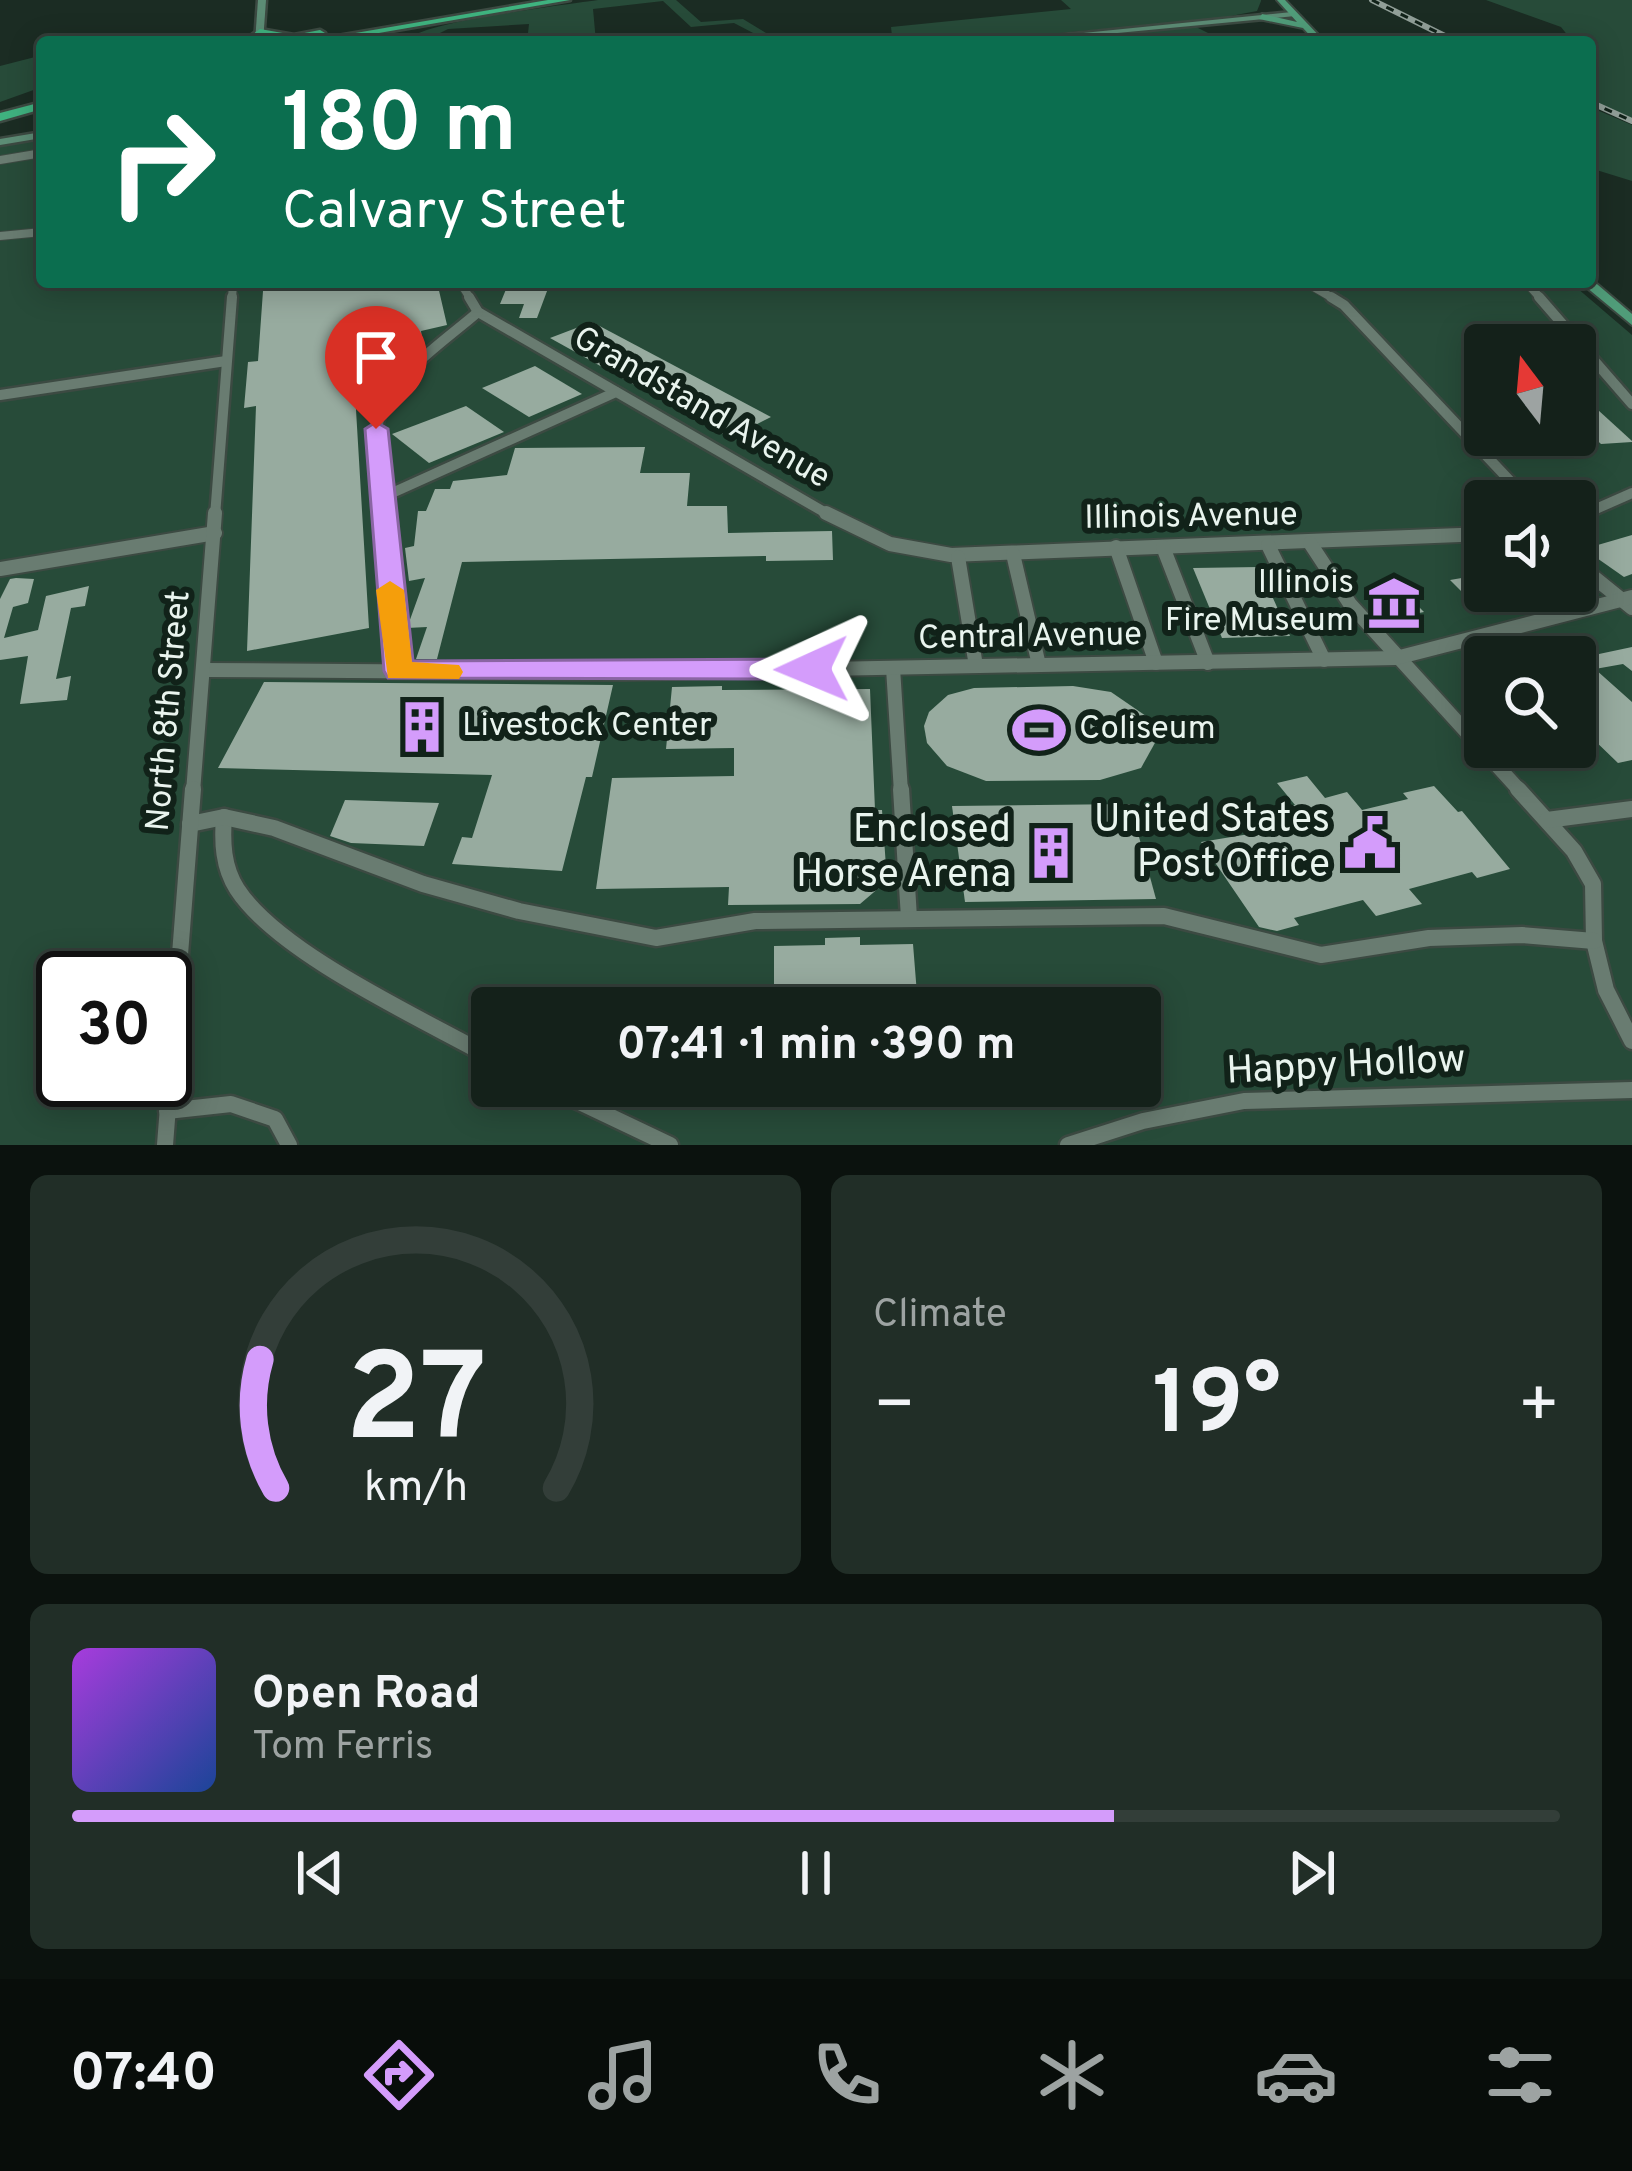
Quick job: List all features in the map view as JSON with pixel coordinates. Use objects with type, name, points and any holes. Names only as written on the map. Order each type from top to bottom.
[{"type":"highway","points":[[298,36],[522,0]]},
{"type":"highway","points":[[345,36],[565,0]]},
{"type":"highway","points":[[307,36],[386,21]]},
{"type":"highway","points":[[319,36],[386,21]]},
{"type":"highway","points":[[0,112],[36,102]]},
{"type":"main road","points":[[259,36],[262,0]]},
{"type":"main road","points":[[1272,0],[1292,14]]},
{"type":"main road","points":[[1281,0],[1315,36]]},
{"type":"main road","points":[[1061,36],[1292,14]]},
{"type":"main road","points":[[1262,17],[1304,26]]},
{"type":"main road","points":[[0,142],[36,136]]},
{"type":"main road","points":[[1593,288],[1632,321]]},
{"type":"street","points":[[0,160],[36,154]]},
{"type":"street","points":[[0,236],[36,233]]},
{"type":"street","name":"North 8th Street","points":[[165,1145],[232,288]]},
{"type":"street","points":[[399,671],[376,424],[382,410],[422,363],[478,312],[464,288]]},
{"type":"street","points":[[1316,288],[1344,304],[1509,480]]},
{"type":"street","points":[[1531,288],[1632,404]]},
{"type":"street","name":"Grandstand Avenue","points":[[478,312],[859,532],[899,549]]},
{"type":"street","points":[[0,395],[226,362]]},
{"type":"street","points":[[381,497],[616,392]]},
{"type":"street","points":[[1596,509],[1632,493]]},
{"type":"street","points":[[0,569],[215,533]]},
{"type":"street","name":"Illinois Avenue","points":[[899,549],[958,556],[1464,535]]},
{"type":"street","points":[[1310,543],[1350,604],[1396,658],[1574,851],[1593,884],[1594,940],[1606,990],[1632,1041]]},
{"type":"street","points":[[1268,545],[1324,660]]},
{"type":"street","points":[[1116,547],[1156,663]]},
{"type":"street","points":[[1163,547],[1208,662]]},
{"type":"street","points":[[1013,554],[1039,665]]},
{"type":"street","points":[[958,556],[976,666]]},
{"type":"street","points":[[1596,578],[1629,602]]},
{"type":"street","name":"Central Avenue","points":[[204,670],[893,668],[1396,658],[1629,602]]},
{"type":"street","points":[[893,668],[909,918]]},
{"type":"street","points":[[1547,820],[1632,808]]},
{"type":"street","points":[[190,824],[224,817],[274,828],[423,884],[616,933],[656,938],[732,922],[1164,916],[1321,955],[1429,938],[1522,935],[1594,940]]},
{"type":"street","points":[[224,817],[228,872],[243,897],[335,966],[471,1046]]},
{"type":"street","name":"Happy Hollow","points":[[1068,1145],[1143,1121],[1244,1101],[1632,1090]]},
{"type":"street","points":[[167,1111],[231,1104],[274,1119],[289,1145]]},
{"type":"street","points":[[590,1107],[670,1145]]},
{"type":"green space","points":[[598,0],[676,0],[701,22],[743,19],[766,33],[757,35],[734,23],[691,27],[663,1],[593,9],[595,36],[533,36],[528,33],[529,24],[414,36],[440,26]]},
{"type":"green space","points":[[1061,0],[1261,0],[1257,11],[1215,19],[1028,36],[892,36],[891,27],[1071,9]]},
{"type":"green space","points":[[1486,0],[1632,0],[1632,118],[1596,103],[1596,36],[1568,36],[1561,27]]},
{"type":"green space","points":[[1194,26],[1214,36],[1087,36]]},
{"type":"green space","points":[[35,57],[36,89],[0,102],[0,66]]},
{"type":"green space","points":[[1596,110],[1632,125],[1632,181],[1596,170]]},
{"type":"green space","points":[[36,138],[36,288],[1577,288],[1632,335],[1632,1145],[0,1145],[0,144]]},
{"type":"building","points":[[438,288],[447,325],[421,331],[423,345],[410,357],[398,358],[399,368],[392,376],[372,379],[373,391],[355,393],[369,628],[247,651],[256,406],[244,408],[248,362],[258,361],[263,291]]},
{"type":"building","points":[[507,288],[548,288],[537,318],[519,318],[524,304],[500,304]]},
{"type":"building","points":[[592,322],[771,417],[730,438],[550,338]]},
{"type":"building","points":[[535,366],[582,394],[529,417],[482,388]]},
{"type":"building","points":[[466,406],[504,432],[429,463],[392,434]]},
{"type":"building","points":[[1596,409],[1632,442],[1601,444],[1596,439]]},
{"type":"building","points":[[645,447],[640,473],[690,473],[687,506],[727,506],[728,533],[832,531],[833,560],[766,561],[766,556],[462,562],[437,659],[416,659],[427,627],[407,628],[425,578],[409,581],[405,548],[414,546],[418,511],[426,511],[435,489],[450,489],[453,481],[507,475],[515,448]]},
{"type":"building","points":[[1632,535],[1632,574],[1624,577],[1596,557],[1596,546]]},
{"type":"building","points":[[1259,567],[1290,636],[1222,638],[1193,568]]},
{"type":"building","points":[[1464,578],[1464,594],[1450,580]]},
{"type":"building","points":[[10,579],[34,579],[28,603],[13,607],[4,638],[38,630],[46,596],[89,586],[85,606],[71,608],[56,679],[71,676],[67,700],[20,704],[28,656],[0,660],[0,599]]},
{"type":"building","name":"Illinois Fire Museum","points":[[1400,588],[1424,612],[1388,619],[1364,595]]},
{"type":"building","points":[[1632,647],[1632,671],[1623,664],[1596,669],[1596,651]]},
{"type":"building","points":[[1596,670],[1632,702],[1632,760],[1618,763],[1596,742]]},
{"type":"building","name":"Livestock Center","points":[[264,682],[613,685],[592,777],[586,777],[562,871],[452,864],[462,837],[472,838],[492,775],[218,768]]},
{"type":"building","points":[[722,686],[722,690],[870,689],[875,810],[882,810],[887,881],[860,904],[728,905],[729,887],[596,889],[612,778],[734,776],[734,748],[666,749],[672,687]]},
{"type":"building","name":"Coliseum","points":[[1073,686],[1111,692],[1146,716],[1156,741],[1141,768],[1100,780],[986,781],[947,766],[927,743],[924,726],[929,712],[948,695],[974,688]]},
{"type":"building","points":[[1307,776],[1325,798],[1347,792],[1362,810],[1408,799],[1403,793],[1434,786],[1462,811],[1510,869],[1477,878],[1472,872],[1409,889],[1422,904],[1376,916],[1363,900],[1294,918],[1299,925],[1277,931],[1259,927],[1201,842],[1286,828],[1273,811],[1295,805],[1277,783]]},
{"type":"building","points":[[345,800],[439,803],[424,846],[351,843],[330,836]]},
{"type":"building","name":"Enclosed Horse Arena","points":[[1130,804],[1156,899],[965,902],[952,806]]},
{"type":"building","points":[[860,937],[860,945],[913,944],[916,987],[774,987],[774,946],[825,945],[825,938]]},
{"type":"railway","points":[[1372,0],[1445,36]]},
{"type":"railway","points":[[1596,105],[1632,121]]},
{"type":"slow traffic","points":[[390,590],[399,671],[448,672]]},
{"type":"place","name":"Illinois Fire Museum","points":[[1394,603]]},
{"type":"place","name":"Livestock Center","points":[[422,727]]},
{"type":"place","name":"Coliseum","points":[[1039,730]]},
{"type":"place","name":"United States Post Office","points":[[1370,843]]},
{"type":"place","name":"Enclosed Horse Arena","points":[[1051,853]]},
{"type":"route","points":[[376,429],[399,671],[812,669]]}]
